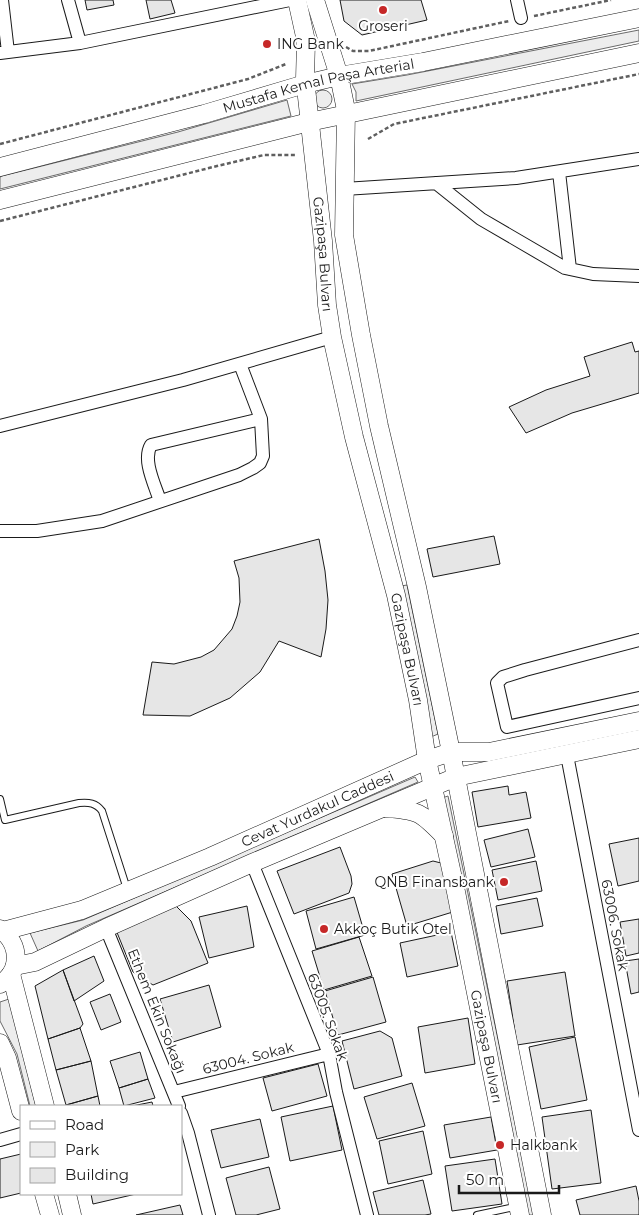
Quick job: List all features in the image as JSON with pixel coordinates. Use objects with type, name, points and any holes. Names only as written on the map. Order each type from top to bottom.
[{"type":"main road","name":"Gazipaşa Bulvarı","points":[[297,0],[306,40],[305,84],[323,240],[327,305],[332,337],[354,437],[396,595],[418,700],[427,760],[444,837],[515,1212]]},
{"type":"main road","name":"Gazipaşa Bulvarı","points":[[315,0],[339,76],[346,114],[344,234],[361,335],[379,426],[417,587],[451,752],[542,1215]]},
{"type":"main road","name":"Mustafa Kemal Paşa Arterial","points":[[0,167],[204,114],[305,84],[339,76],[424,62],[639,18]]},
{"type":"main road","points":[[4,198],[310,122],[639,53]]},
{"type":"main road","name":"Cevat Yurdakul Caddesi","points":[[1,929],[82,910],[210,857],[427,760],[451,752],[489,752],[639,721]]},
{"type":"main road","name":"Cevat Yurdakul Caddesi","points":[[9,975],[106,928],[252,863],[456,777],[639,739]]},
{"type":"main road","points":[[381,808],[410,810],[419,813],[444,837]]},
{"type":"main road","points":[[1,929],[13,942],[15,950],[9,975],[45,1105]]},
{"type":"main road","points":[[0,1043],[7,1058],[20,1107]]},
{"type":"main road","points":[[44,1195],[50,1215]]},
{"type":"main road","points":[[67,1195],[72,1215]]},
{"type":"street","points":[[2,0],[4,52],[80,43],[290,0]]},
{"type":"street","points":[[68,0],[80,43]]},
{"type":"street","points":[[517,0],[521,18]]},
{"type":"street","points":[[344,189],[516,178],[639,159]]},
{"type":"street","points":[[559,172],[570,269]]},
{"type":"street","points":[[436,183],[481,219],[565,268],[593,274],[639,276]]},
{"type":"street","points":[[0,426],[183,380],[332,337]]},
{"type":"street","points":[[0,531],[37,531],[102,521],[238,475],[260,463],[263,456],[261,419],[240,364]]},
{"type":"street","points":[[160,501],[148,459],[148,451],[151,444],[261,419]]},
{"type":"street","points":[[639,640],[525,670],[503,677],[497,683],[507,727],[639,698]]},
{"type":"street","name":"63006. Sokak","points":[[567,755],[639,1130]]},
{"type":"street","name":"63005. Sokak","points":[[252,863],[329,1054],[336,1092],[367,1215]]},
{"type":"street","name":"Ethem Ekin Sokağı","points":[[106,928],[179,1105]]},
{"type":"street","name":"63004. Sokak","points":[[174,1092],[329,1054]]},
{"type":"street","points":[[182,1116],[209,1215]]},
{"type":"street","points":[[0,1140],[20,1134]]},
{"type":"lane","points":[[0,799],[5,820],[79,803],[86,802],[96,805],[102,811],[128,891]]},
{"type":"lane","points":[[477,1215],[515,1212]]},
{"type":"path","points":[[329,46],[339,43],[353,51],[369,50],[610,0]]},
{"type":"path","points":[[0,144],[239,81],[286,64]]},
{"type":"path","points":[[368,138],[394,124],[639,74]]},
{"type":"path","points":[[0,221],[264,155],[297,154]]},
{"type":"green space","points":[[639,30],[639,41],[356,101],[356,92],[352,84],[407,75]]},
{"type":"green space","points":[[319,90],[327,90],[332,95],[330,106],[319,108],[314,103],[314,95]]},
{"type":"green space","points":[[287,100],[291,116],[0,189],[0,177],[2,176],[178,132]]},
{"type":"green space","points":[[407,585],[438,734],[431,737],[401,586]]},
{"type":"green space","points":[[415,777],[418,782],[86,926],[38,951],[30,933],[83,920]]},
{"type":"green space","points":[[448,796],[534,1215],[528,1215],[442,798]]},
{"type":"green space","points":[[9,999],[36,1105],[30,1105],[17,1054],[0,1021],[0,1002]]},
{"type":"building","points":[[85,0],[113,0],[114,5],[87,10]]},
{"type":"building","points":[[146,0],[171,0],[175,13],[150,19]]},
{"type":"building","name":"Groseri","points":[[340,0],[421,0],[427,20],[362,35],[344,21]]},
{"type":"building","points":[[632,342],[635,352],[639,351],[639,393],[572,413],[526,433],[509,407],[546,390],[590,376],[584,357]]},
{"type":"building","points":[[494,536],[500,564],[433,577],[427,549]]},
{"type":"building","points":[[319,539],[328,600],[326,629],[321,657],[279,641],[260,672],[230,698],[190,716],[143,715],[152,662],[174,664],[201,657],[214,650],[232,629],[240,602],[239,578],[234,561]]},
{"type":"building","points":[[508,786],[509,795],[526,792],[531,818],[478,827],[472,792]]},
{"type":"building","points":[[528,829],[535,857],[491,867],[484,840]]},
{"type":"building","points":[[639,838],[639,881],[618,886],[609,844]]},
{"type":"building","points":[[340,847],[351,876],[352,884],[349,893],[294,914],[277,871]]},
{"type":"building","points":[[433,861],[441,863],[456,911],[407,926],[392,874]]},
{"type":"building","points":[[536,861],[542,891],[498,900],[492,870]]},
{"type":"building","points":[[354,897],[365,935],[316,949],[306,911]]},
{"type":"building","points":[[537,898],[543,926],[501,934],[496,906]]},
{"type":"building","points":[[176,906],[191,921],[208,963],[153,985],[133,972],[116,930]]},
{"type":"building","points":[[247,906],[254,947],[209,958],[199,917]]},
{"type":"building","points":[[639,919],[639,953],[626,956],[620,922]]},
{"type":"building","points":[[451,932],[458,966],[407,977],[400,943]]},
{"type":"building","points":[[359,937],[372,976],[324,990],[312,951]]},
{"type":"building","points":[[94,956],[104,981],[74,1001],[63,970]]},
{"type":"building","points":[[639,959],[639,992],[631,994],[625,961]]},
{"type":"building","points":[[63,970],[83,1024],[80,1028],[48,1039],[35,986]]},
{"type":"building","points":[[565,972],[575,1036],[517,1045],[507,981]]},
{"type":"building","points":[[373,977],[386,1022],[338,1035],[325,991]]},
{"type":"building","points":[[209,985],[221,1027],[173,1042],[160,999]]},
{"type":"building","points":[[110,994],[121,1022],[101,1030],[90,1002]]},
{"type":"building","points":[[468,1018],[475,1064],[425,1073],[418,1027]]},
{"type":"building","points":[[80,1028],[91,1061],[56,1070],[48,1039]]},
{"type":"building","points":[[380,1031],[392,1038],[402,1076],[354,1089],[342,1041]]},
{"type":"building","points":[[575,1037],[587,1100],[541,1109],[529,1047]]},
{"type":"building","points":[[140,1052],[148,1079],[119,1088],[110,1061]]},
{"type":"building","points":[[91,1061],[98,1096],[66,1105],[56,1070]]},
{"type":"building","points":[[318,1064],[327,1096],[272,1111],[263,1078]]},
{"type":"building","points":[[148,1079],[155,1098],[124,1105],[119,1088]]},
{"type":"building","points":[[412,1083],[425,1126],[377,1139],[364,1097]]},
{"type":"building","points":[[98,1096],[100,1105],[66,1105]]},
{"type":"building","points":[[152,1102],[153,1105],[137,1105]]},
{"type":"building","points":[[333,1106],[342,1150],[290,1161],[281,1117]]},
{"type":"building","points":[[591,1110],[601,1183],[552,1189],[542,1117]]},
{"type":"building","points":[[491,1117],[497,1150],[450,1158],[444,1125]]},
{"type":"building","points":[[260,1119],[269,1157],[221,1168],[211,1130]]},
{"type":"building","points":[[423,1131],[432,1174],[388,1184],[379,1141]]},
{"type":"building","points":[[20,1154],[20,1193],[0,1198],[0,1159]]},
{"type":"building","points":[[495,1159],[502,1204],[452,1211],[445,1166]]},
{"type":"building","points":[[269,1167],[280,1209],[256,1215],[236,1215],[226,1178]]},
{"type":"building","points":[[423,1180],[431,1214],[379,1215],[373,1192]]},
{"type":"building","points":[[636,1186],[639,1215],[580,1215],[576,1200]]},
{"type":"building","points":[[91,1195],[132,1195],[93,1204]]},
{"type":"building","points":[[180,1205],[183,1215],[136,1215]]},
{"type":"place","name":"Groseri","points":[[383,10]]},
{"type":"place","name":"ING Bank","points":[[267,44]]},
{"type":"place","name":"QNB Finansbank","points":[[504,882]]},
{"type":"place","name":"Akkoç Butik Otel","points":[[324,929]]},
{"type":"place","name":"Halkbank","points":[[500,1145]]}]
